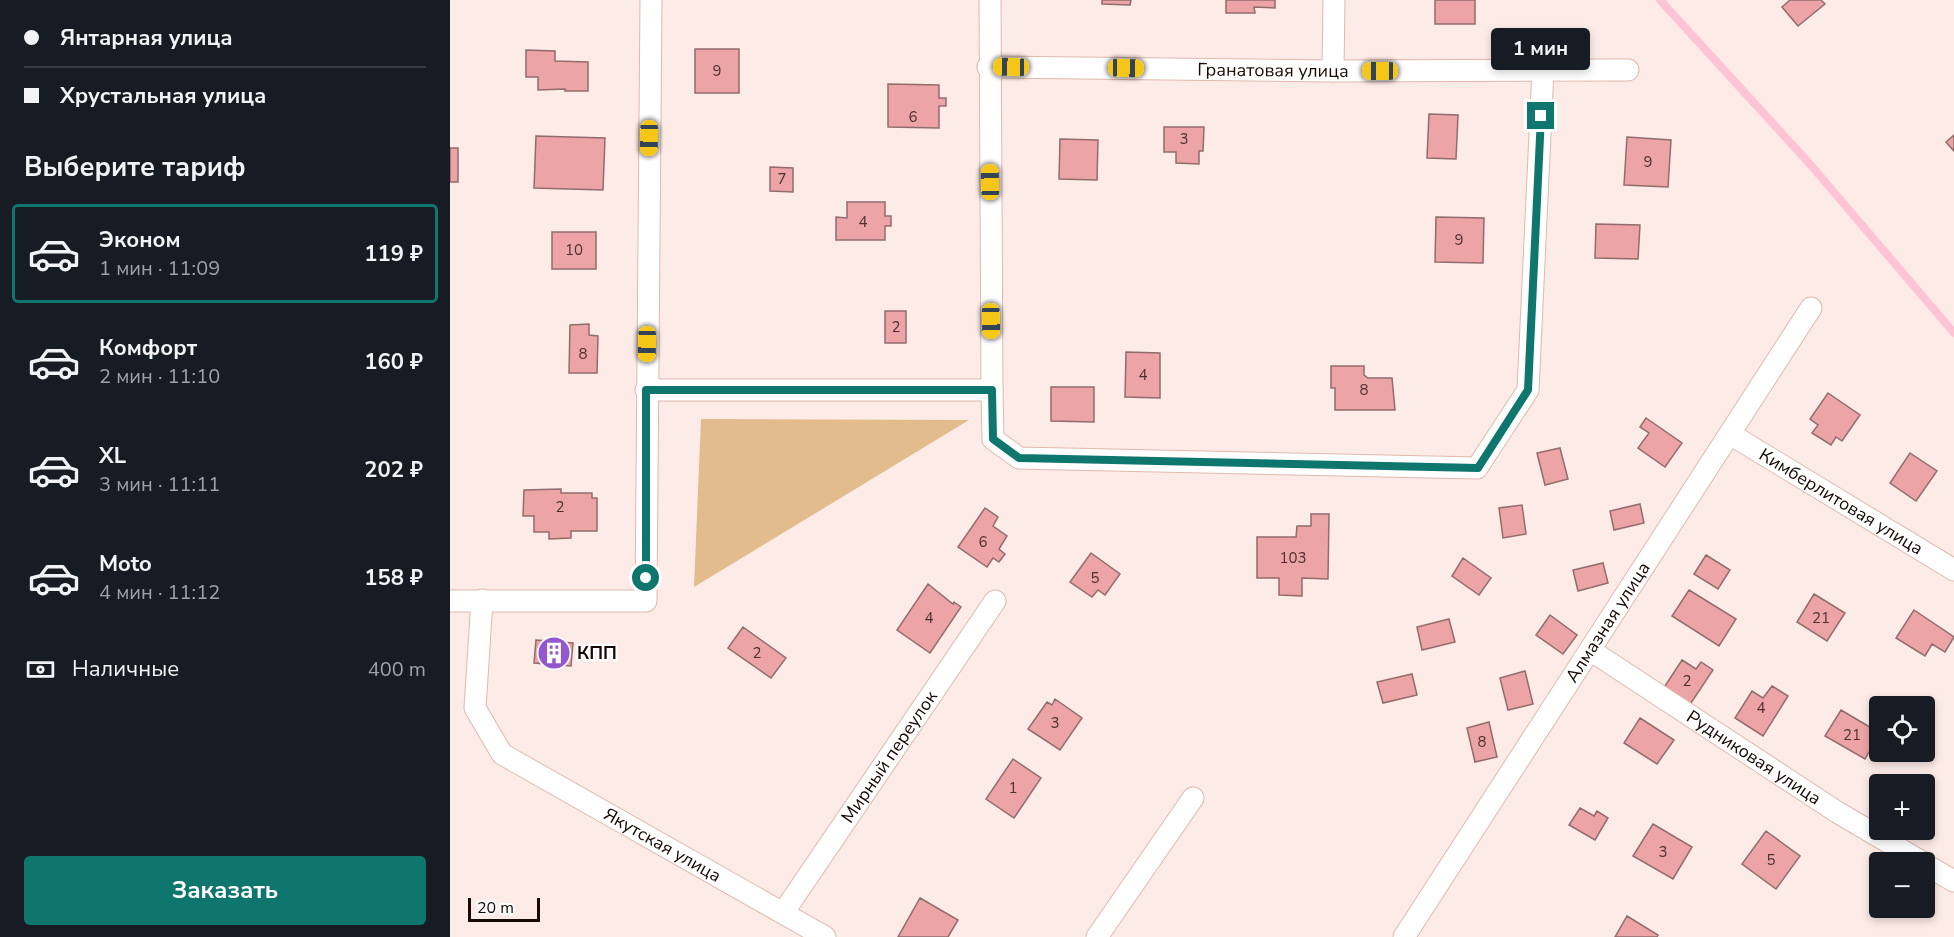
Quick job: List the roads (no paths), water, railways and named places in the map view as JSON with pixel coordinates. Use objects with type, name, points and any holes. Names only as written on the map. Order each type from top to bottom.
[{"type":"street","points":[[450,600],[646,601],[651,0]]},
{"type":"street","points":[[990,0],[988,66],[993,439],[1019,458],[1478,468],[1528,390],[1544,70]]},
{"type":"street","points":[[1333,71],[1334,0]]},
{"type":"street","name":"Гранатовая улица","points":[[988,66],[1333,71],[1628,70]]},
{"type":"street","name":"Алмазная улица","points":[[1404,937],[1811,308]]},
{"type":"street","points":[[646,390],[992,390]]},
{"type":"street","name":"Кимберлитовая улица","points":[[1730,434],[1954,570]]},
{"type":"street","name":"Якутская улица","points":[[482,600],[475,708],[502,754],[825,937]]},
{"type":"street","name":"Мирный переулок","points":[[783,913],[995,601]]},
{"type":"street","name":"Рудниковая улица","points":[[1590,650],[1837,812],[1904,852]]},
{"type":"street","points":[[1096,937],[1193,798]]},
{"type":"street","name":"Рудниковая улица","points":[[1935,870],[1954,881]]},
{"type":"waterway","points":[[1660,0],[1809,163],[1954,333]]},
{"type":"place","name":"КПП","points":[[554,653]]}]
